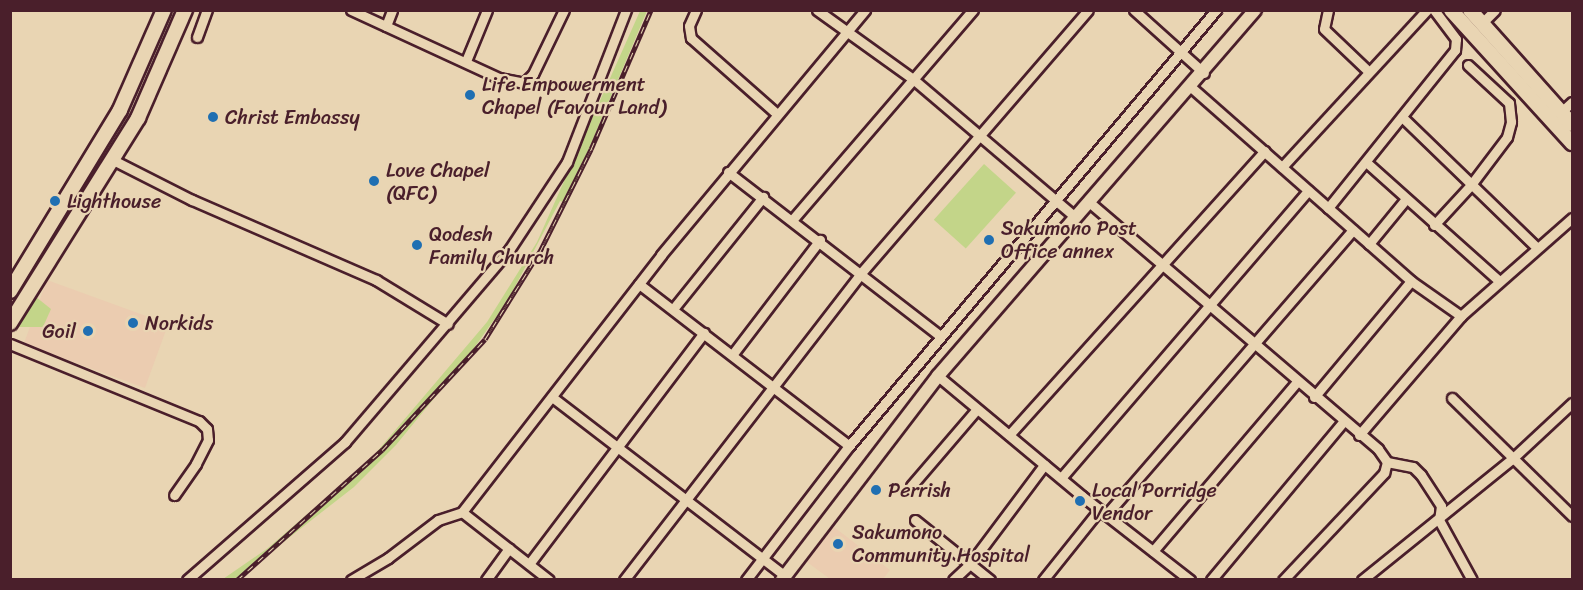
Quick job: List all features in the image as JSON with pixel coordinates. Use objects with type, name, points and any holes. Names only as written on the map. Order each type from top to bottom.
[{"type":"main road","points":[[10,291],[98,150],[164,10]]},
{"type":"main road","points":[[10,323],[113,160],[162,70],[185,10]]},
{"type":"main road","points":[[1451,10],[1572,143]]},
{"type":"main road","points":[[1470,10],[1572,124]]},
{"type":"main road","points":[[1489,53],[1500,43]]},
{"type":"main road","points":[[98,150],[113,160]]},
{"type":"street","points":[[197,37],[207,10]]},
{"type":"street","points":[[351,10],[500,78],[524,83],[533,74],[564,10]]},
{"type":"street","points":[[386,26],[392,10]]},
{"type":"street","points":[[466,61],[487,10]]},
{"type":"street","points":[[187,579],[345,442],[509,250],[567,162],[626,10]]},
{"type":"street","points":[[696,10],[689,26],[691,38],[777,114]]},
{"type":"street","points":[[817,10],[913,79],[1074,216]]},
{"type":"street","points":[[351,579],[388,558],[438,520],[462,512],[728,172],[865,10]]},
{"type":"street","points":[[793,219],[973,10]]},
{"type":"street","points":[[624,579],[861,273],[1088,10]]},
{"type":"street","points":[[1134,10],[1204,73]]},
{"type":"street","points":[[746,579],[849,446],[1216,10]]},
{"type":"street","points":[[552,397],[762,558],[784,578],[938,376],[1074,216],[1204,73],[1255,10]]},
{"type":"street","points":[[1328,10],[1324,29],[1369,72]]},
{"type":"street","points":[[1282,167],[1427,10]]},
{"type":"street","points":[[1328,208],[1455,50],[1456,39],[1434,10]]},
{"type":"street","points":[[1482,23],[1495,10]]},
{"type":"street","points":[[1434,225],[1470,186],[1506,137],[1511,122],[1509,103],[1468,65]]},
{"type":"street","points":[[1191,87],[1411,281],[1461,316]]},
{"type":"street","points":[[1562,112],[1572,102]]},
{"type":"street","points":[[1402,117],[1470,186],[1537,248]]},
{"type":"street","points":[[1009,435],[1265,152]]},
{"type":"street","points":[[113,160],[192,200],[376,280],[448,324]]},
{"type":"street","points":[[1366,162],[1498,280]]},
{"type":"street","points":[[728,172],[793,219],[940,336]]},
{"type":"street","points":[[1060,478],[1308,190]]},
{"type":"street","points":[[673,309],[763,197]]},
{"type":"street","points":[[1369,244],[1406,200]]},
{"type":"street","points":[[1089,202],[1206,306],[1359,435],[1387,462],[1413,466],[1441,506],[1439,520],[1472,579]]},
{"type":"street","points":[[1359,435],[1461,316],[1498,280],[1572,218]]},
{"type":"street","points":[[1043,579],[1255,346],[1353,230]]},
{"type":"street","points":[[732,355],[820,240]]},
{"type":"street","points":[[1314,397],[1411,281]]},
{"type":"street","points":[[639,284],[849,446]]},
{"type":"street","points":[[529,564],[704,333]]},
{"type":"street","points":[[10,344],[199,421],[207,429],[208,440],[174,495]]},
{"type":"street","points":[[938,376],[1060,478],[1190,579]]},
{"type":"street","points":[[1153,551],[1296,382]]},
{"type":"street","points":[[1452,398],[1512,459],[1570,510]]},
{"type":"street","points":[[1366,578],[1512,459],[1572,403]]},
{"type":"street","points":[[911,486],[976,409]]},
{"type":"street","points":[[1210,579],[1343,422]]},
{"type":"street","points":[[1283,579],[1384,473],[1387,462]]},
{"type":"street","points":[[953,579],[970,564],[1044,465]]},
{"type":"street","points":[[462,512],[549,579]]},
{"type":"street","points":[[915,520],[990,579]]},
{"type":"street","points":[[486,579],[509,548]]},
{"type":"shaded area","points":[[47,280],[168,324],[145,388],[24,344]]},
{"type":"shaded area","name":"Sakumono Community Hospital","points":[[834,527],[890,570],[883,579],[830,579],[807,562]]},
{"type":"green space","points":[[640,11],[647,11],[566,203],[560,201],[508,300],[467,358],[396,445],[354,487],[236,579],[223,579],[268,548],[369,461],[487,322],[537,242]]},
{"type":"green space","points":[[984,164],[1016,193],[966,249],[934,220]]},
{"type":"green space","points":[[36,297],[51,309],[43,327],[18,327]]},
{"type":"railway","points":[[237,580],[382,450],[485,339],[540,251],[591,149],[651,10]]},
{"type":"place","name":"Life Empowerment Chapel (Favour Land)","points":[[470,95]]},
{"type":"place","name":"Christ Embassy","points":[[213,117]]},
{"type":"place","name":"Love Chapel (QFC)","points":[[374,181]]},
{"type":"place","name":"Lighthouse","points":[[55,201]]},
{"type":"place","name":"Sakumono Post Office annex","points":[[989,240]]},
{"type":"place","name":"Qodesh Family Church","points":[[417,245]]},
{"type":"place","name":"Norkids","points":[[133,323]]},
{"type":"place","name":"Goil","points":[[88,331]]},
{"type":"place","name":"Perrish","points":[[876,490]]},
{"type":"place","name":"Local Porridge Vendor","points":[[1080,501]]},
{"type":"place","name":"Sakumono Community Hospital","points":[[838,544]]}]
